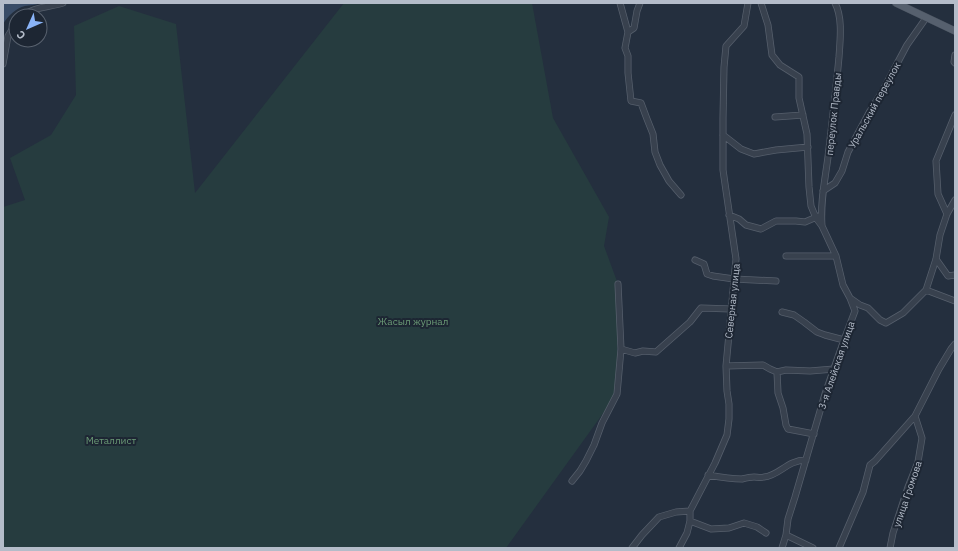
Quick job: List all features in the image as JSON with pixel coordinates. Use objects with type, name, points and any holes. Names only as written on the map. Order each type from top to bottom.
[{"type":"main road","points":[[896,3],[955,31]]},
{"type":"street","points":[[44,8],[63,3]]},
{"type":"street","points":[[620,3],[628,32],[625,48],[628,56],[631,101],[641,103],[652,134],[655,152],[660,165],[669,181],[681,195]]},
{"type":"street","points":[[628,32],[634,28],[640,3]]},
{"type":"street","name":"Северная улица","points":[[679,548],[687,533],[690,521],[690,511],[715,463],[727,435],[729,404],[726,366],[736,259],[723,170],[724,67],[726,46],[744,26],[748,3]]},
{"type":"street","points":[[730,215],[739,219],[746,225],[761,229],[776,221],[805,222],[819,216],[811,206],[808,147],[799,98],[799,76],[780,65],[772,55],[768,25],[761,3]]},
{"type":"street","name":"переулок Правды","points":[[835,3],[839,14],[840,37],[836,88],[819,216],[836,256]]},
{"type":"street","name":"Уральский переулок","points":[[823,191],[834,183],[842,171],[848,152],[870,111],[907,45],[926,18]]},
{"type":"street","points":[[3,64],[8,36]]},
{"type":"street","points":[[955,55],[955,63]]},
{"type":"street","points":[[775,117],[803,115]]},
{"type":"street","points":[[948,214],[938,194],[936,161],[955,115]]},
{"type":"street","points":[[723,135],[741,149],[754,154],[808,147]]},
{"type":"street","points":[[850,298],[860,305],[868,308],[880,320],[886,323],[903,313],[926,290],[936,259],[940,235],[955,200]]},
{"type":"street","points":[[786,256],[836,256]]},
{"type":"street","name":"3-я Алейская улица","points":[[782,548],[786,535],[788,519],[825,394],[855,311],[843,284],[836,256]]},
{"type":"street","points":[[936,259],[948,276],[955,275]]},
{"type":"street","points":[[695,260],[704,264],[707,274],[713,276],[734,279],[776,280]]},
{"type":"street","points":[[572,480],[586,461],[602,423],[617,394],[621,348],[618,284]]},
{"type":"street","points":[[926,290],[955,301]]},
{"type":"street","points":[[621,348],[635,353],[643,351],[656,352],[690,322],[701,308],[731,309]]},
{"type":"street","points":[[782,312],[794,315],[817,332],[844,340]]},
{"type":"street","points":[[839,548],[863,492],[870,465],[915,416],[939,369],[955,344]]},
{"type":"street","points":[[726,366],[763,365],[777,372],[786,370],[810,371],[834,369]]},
{"type":"street","points":[[777,372],[778,393],[786,425],[788,428],[814,434]]},
{"type":"street","name":"улица Громова","points":[[890,548],[893,533],[918,462],[922,438],[915,416]]},
{"type":"street","points":[[708,475],[742,479],[755,477],[764,478],[798,460],[806,460]]},
{"type":"street","points":[[632,548],[642,535],[660,518],[676,512],[690,511]]},
{"type":"street","points":[[690,521],[711,529],[729,528],[744,523],[756,527],[766,533]]},
{"type":"street","points":[[786,535],[813,548]]},
{"type":"green space","name":"Жасыл журнал","points":[[344,3],[532,3],[553,118],[609,217],[604,246],[618,284],[617,394],[506,548],[3,548],[3,207],[25,200],[10,158],[51,135],[76,95],[74,26],[119,6],[176,24],[195,193]]},
{"type":"water","points":[[3,3],[41,3],[20,8],[8,8],[8,18],[3,24]]},
{"type":"park label","name":"Металлист","points":[[111,440]]}]
